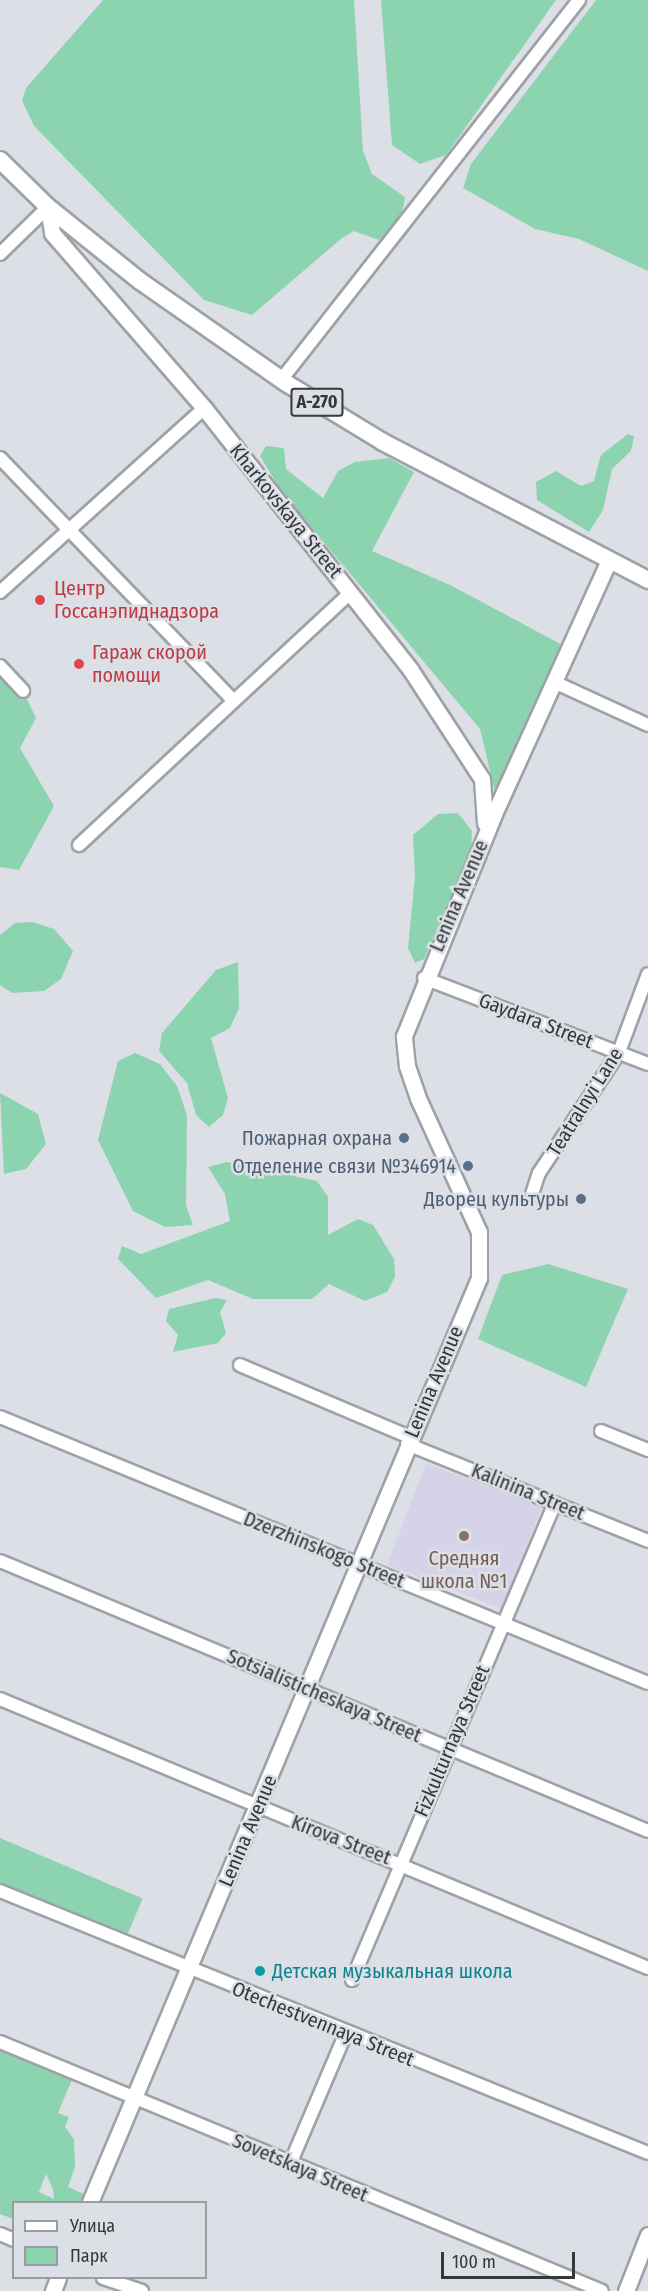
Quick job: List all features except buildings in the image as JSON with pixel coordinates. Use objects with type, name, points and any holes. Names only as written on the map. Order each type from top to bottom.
[{"type":"highway","name":"А-270","points":[[0,160],[48,207],[149,288],[281,380],[383,442],[648,580]]},
{"type":"main road","name":"Kharkovskaya Street","points":[[48,207],[52,233],[204,408],[351,592],[465,748],[482,779],[485,835]]},
{"type":"main road","name":"Lenina Avenue","points":[[90,2201],[258,1808],[356,1564],[479,1278],[482,1248],[407,1066],[404,1036],[424,978],[485,835],[609,560]]},
{"type":"main road","points":[[626,2291],[648,2235]]},
{"type":"street","points":[[281,380],[579,0]]},
{"type":"street","points":[[0,254],[48,207]]},
{"type":"street","points":[[0,592],[204,408]]},
{"type":"street","points":[[0,458],[67,531],[234,701]]},
{"type":"street","points":[[79,845],[351,592]]},
{"type":"street","points":[[0,666],[23,691]]},
{"type":"street","points":[[554,682],[648,725]]},
{"type":"street","name":"Teatralnyi Lane","points":[[532,1194],[604,1066],[619,1052],[648,974]]},
{"type":"street","name":"Gaydara Street","points":[[424,978],[648,1064]]},
{"type":"street","name":"Kalinina Street","points":[[240,1365],[555,1503],[648,1540]]},
{"type":"street","name":"Dzerzhinskogo Street","points":[[0,1417],[648,1683]]},
{"type":"street","points":[[601,1431],[648,1450]]},
{"type":"street","name":"Fizkulturnaya Street","points":[[352,1980],[399,1863],[555,1503]]},
{"type":"street","name":"Sotsialisticheskaya Street","points":[[0,1561],[648,1831]]},
{"type":"street","name":"Kirova Street","points":[[0,1699],[648,1968]]},
{"type":"street","name":"Otechestvennaya Street","points":[[0,1891],[189,1972],[648,2153]]},
{"type":"street","points":[[290,2164],[346,2033]]},
{"type":"street","name":"Sovetskaya Street","points":[[0,2042],[290,2164],[602,2291]]},
{"type":"street","points":[[109,2279],[142,2291]]},
{"type":"shaded area","name":"Средняя школа №1","points":[[426,1463],[542,1507],[503,1609],[387,1565]]},
{"type":"green space","points":[[103,0],[354,0],[363,151],[372,174],[405,197],[402,213],[379,240],[354,231],[342,238],[252,315],[204,300],[34,126],[22,101],[26,88]]},
{"type":"green space","points":[[381,0],[556,0],[446,155],[420,164],[392,145]]},
{"type":"green space","points":[[596,0],[648,0],[648,271],[579,239],[535,229],[463,188],[471,164]]},
{"type":"green space","points":[[628,434],[634,436],[631,451],[612,469],[603,510],[589,532],[537,500],[536,482],[556,471],[581,486],[594,481],[601,455]]},
{"type":"green space","points":[[266,446],[284,448],[286,469],[323,498],[338,471],[355,462],[389,458],[414,472],[372,551],[450,585],[568,648],[498,805],[480,729],[282,492],[260,456]]},
{"type":"green space","points":[[0,678],[23,691],[36,718],[20,748],[54,806],[19,870],[0,867]]},
{"type":"green space","points":[[458,813],[472,831],[471,850],[424,959],[415,963],[408,948],[415,876],[413,835],[438,814]]},
{"type":"green space","points":[[33,922],[54,929],[73,951],[61,979],[44,991],[12,993],[0,985],[0,935],[15,923]]},
{"type":"green space","points":[[238,962],[239,1008],[230,1028],[211,1038],[228,1098],[223,1115],[209,1127],[196,1115],[187,1083],[159,1051],[162,1033],[216,970]]},
{"type":"green space","points":[[135,1053],[160,1064],[177,1086],[187,1115],[186,1205],[193,1225],[165,1227],[133,1211],[98,1140],[118,1061]]},
{"type":"green space","points":[[0,1093],[38,1114],[46,1144],[26,1169],[4,1174]]},
{"type":"green space","points":[[227,1162],[317,1181],[328,1197],[328,1235],[358,1219],[373,1225],[394,1259],[395,1277],[387,1292],[365,1301],[329,1284],[312,1299],[253,1299],[208,1280],[156,1298],[118,1259],[122,1246],[141,1254],[230,1221],[225,1194],[208,1167]]},
{"type":"green space","points":[[548,1264],[628,1289],[586,1387],[478,1339],[502,1275]]},
{"type":"green space","points":[[215,1298],[227,1300],[220,1312],[226,1333],[218,1343],[173,1352],[178,1335],[166,1321],[169,1309]]},
{"type":"green space","points":[[0,1838],[143,1899],[126,1938],[0,1885]]},
{"type":"green space","points":[[0,2046],[73,2077],[58,2113],[69,2117],[65,2127],[74,2139],[75,2167],[68,2187],[86,2195],[89,2201],[12,2201],[12,2219],[0,2214]],"holes":[[[46,2174],[53,2189],[54,2199],[39,2192]]]},
{"type":"place","name":"Центр Госсанэпиднадзора","points":[[40,600]]},
{"type":"place","name":"Гараж скорой помощи","points":[[79,664]]},
{"type":"place","name":"Пожарная охрана","points":[[404,1138]]},
{"type":"place","name":"Отделение связи №346914","points":[[468,1166]]},
{"type":"place","name":"Дворец культуры","points":[[581,1199]]},
{"type":"place","name":"Средняя школа №1","points":[[464,1536]]},
{"type":"place","name":"Детская музыкальная школа","points":[[260,1971]]}]
